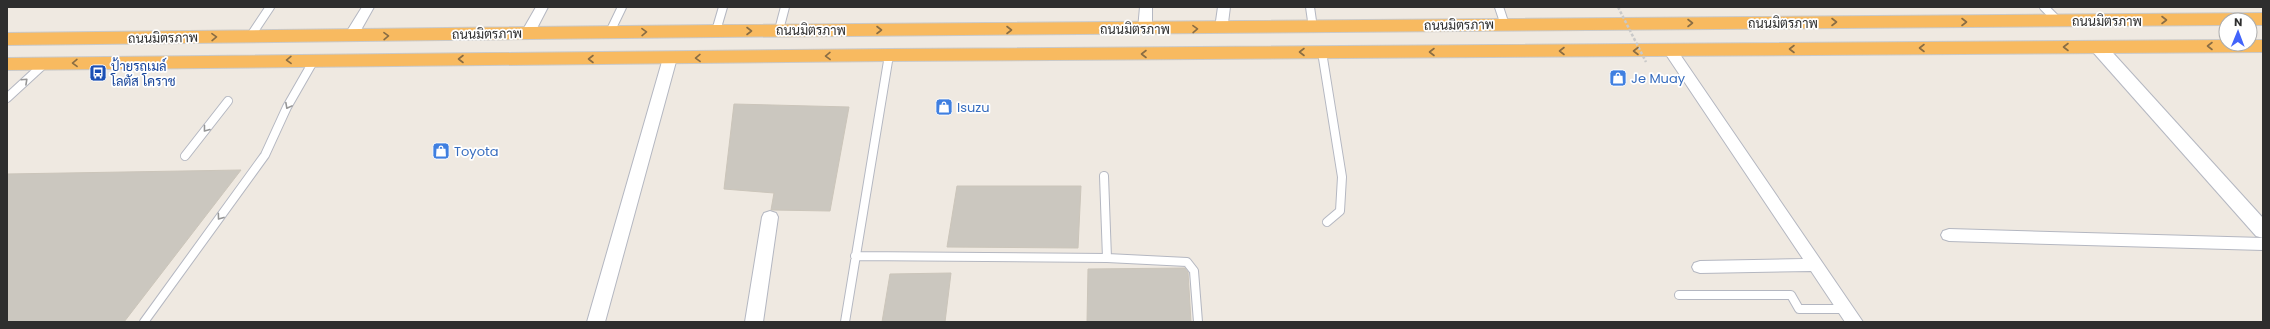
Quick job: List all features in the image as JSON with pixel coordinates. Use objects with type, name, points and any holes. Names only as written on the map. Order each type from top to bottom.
[{"type":"highway","name":"ถนนมิตรภาพ","points":[[7,39],[779,30],[1313,28],[1502,16],[2058,21],[2263,19]]},
{"type":"highway","points":[[670,58],[682,31]]},
{"type":"highway","name":"ถนนมิตรภาพ","points":[[7,64],[889,55],[2263,46]]},
{"type":"street","points":[[351,36],[368,7]]},
{"type":"street","points":[[528,33],[542,7]]},
{"type":"street","points":[[1145,29],[1146,7]]},
{"type":"street","points":[[1222,28],[1224,7]]},
{"type":"street","points":[[2098,47],[2263,231]]},
{"type":"street","points":[[1670,50],[1854,322]]},
{"type":"street","points":[[596,322],[670,58]]},
{"type":"street","points":[[754,322],[770,217]]},
{"type":"street","points":[[1950,235],[2263,244]]},
{"type":"street","points":[[1700,267],[1814,265]]},
{"type":"lane","points":[[250,37],[270,7]]},
{"type":"lane","points":[[610,32],[622,7]]},
{"type":"lane","points":[[716,31],[723,7]]},
{"type":"lane","points":[[779,30],[785,7]]},
{"type":"lane","points":[[1310,7],[1313,28]]},
{"type":"lane","points":[[2044,7],[2058,21]]},
{"type":"lane","points":[[1322,52],[1342,176],[1340,211],[1327,222]]},
{"type":"lane","points":[[845,322],[889,55]]},
{"type":"lane","points":[[144,322],[265,155],[287,107],[314,60]]},
{"type":"lane","points":[[7,98],[44,64]]},
{"type":"lane","points":[[185,156],[228,101]]},
{"type":"lane","points":[[1104,176],[1107,258]]},
{"type":"lane","points":[[855,256],[1107,258],[1187,262],[1194,271],[1198,322]]},
{"type":"lane","points":[[1679,295],[1791,295],[1799,309],[1845,309]]},
{"type":"path","points":[[1618,7],[1646,62]]},
{"type":"building","points":[[734,104],[849,107],[830,211],[771,210],[774,193],[724,189]]},
{"type":"building","points":[[241,170],[124,322],[7,322],[7,174]]},
{"type":"building","points":[[957,186],[1081,186],[1078,248],[947,247]]},
{"type":"building","points":[[1185,268],[1188,272],[1191,322],[1087,322],[1088,269]]},
{"type":"building","points":[[951,273],[945,322],[882,322],[890,274]]},
{"type":"place","name":"ป้ายรถเมล์ โลตัส โคราช","points":[[98,73]]},
{"type":"place","name":"Je Muay","points":[[1618,78]]},
{"type":"place","name":"Isuzu","points":[[944,107]]},
{"type":"place","name":"Toyota","points":[[441,151]]}]
